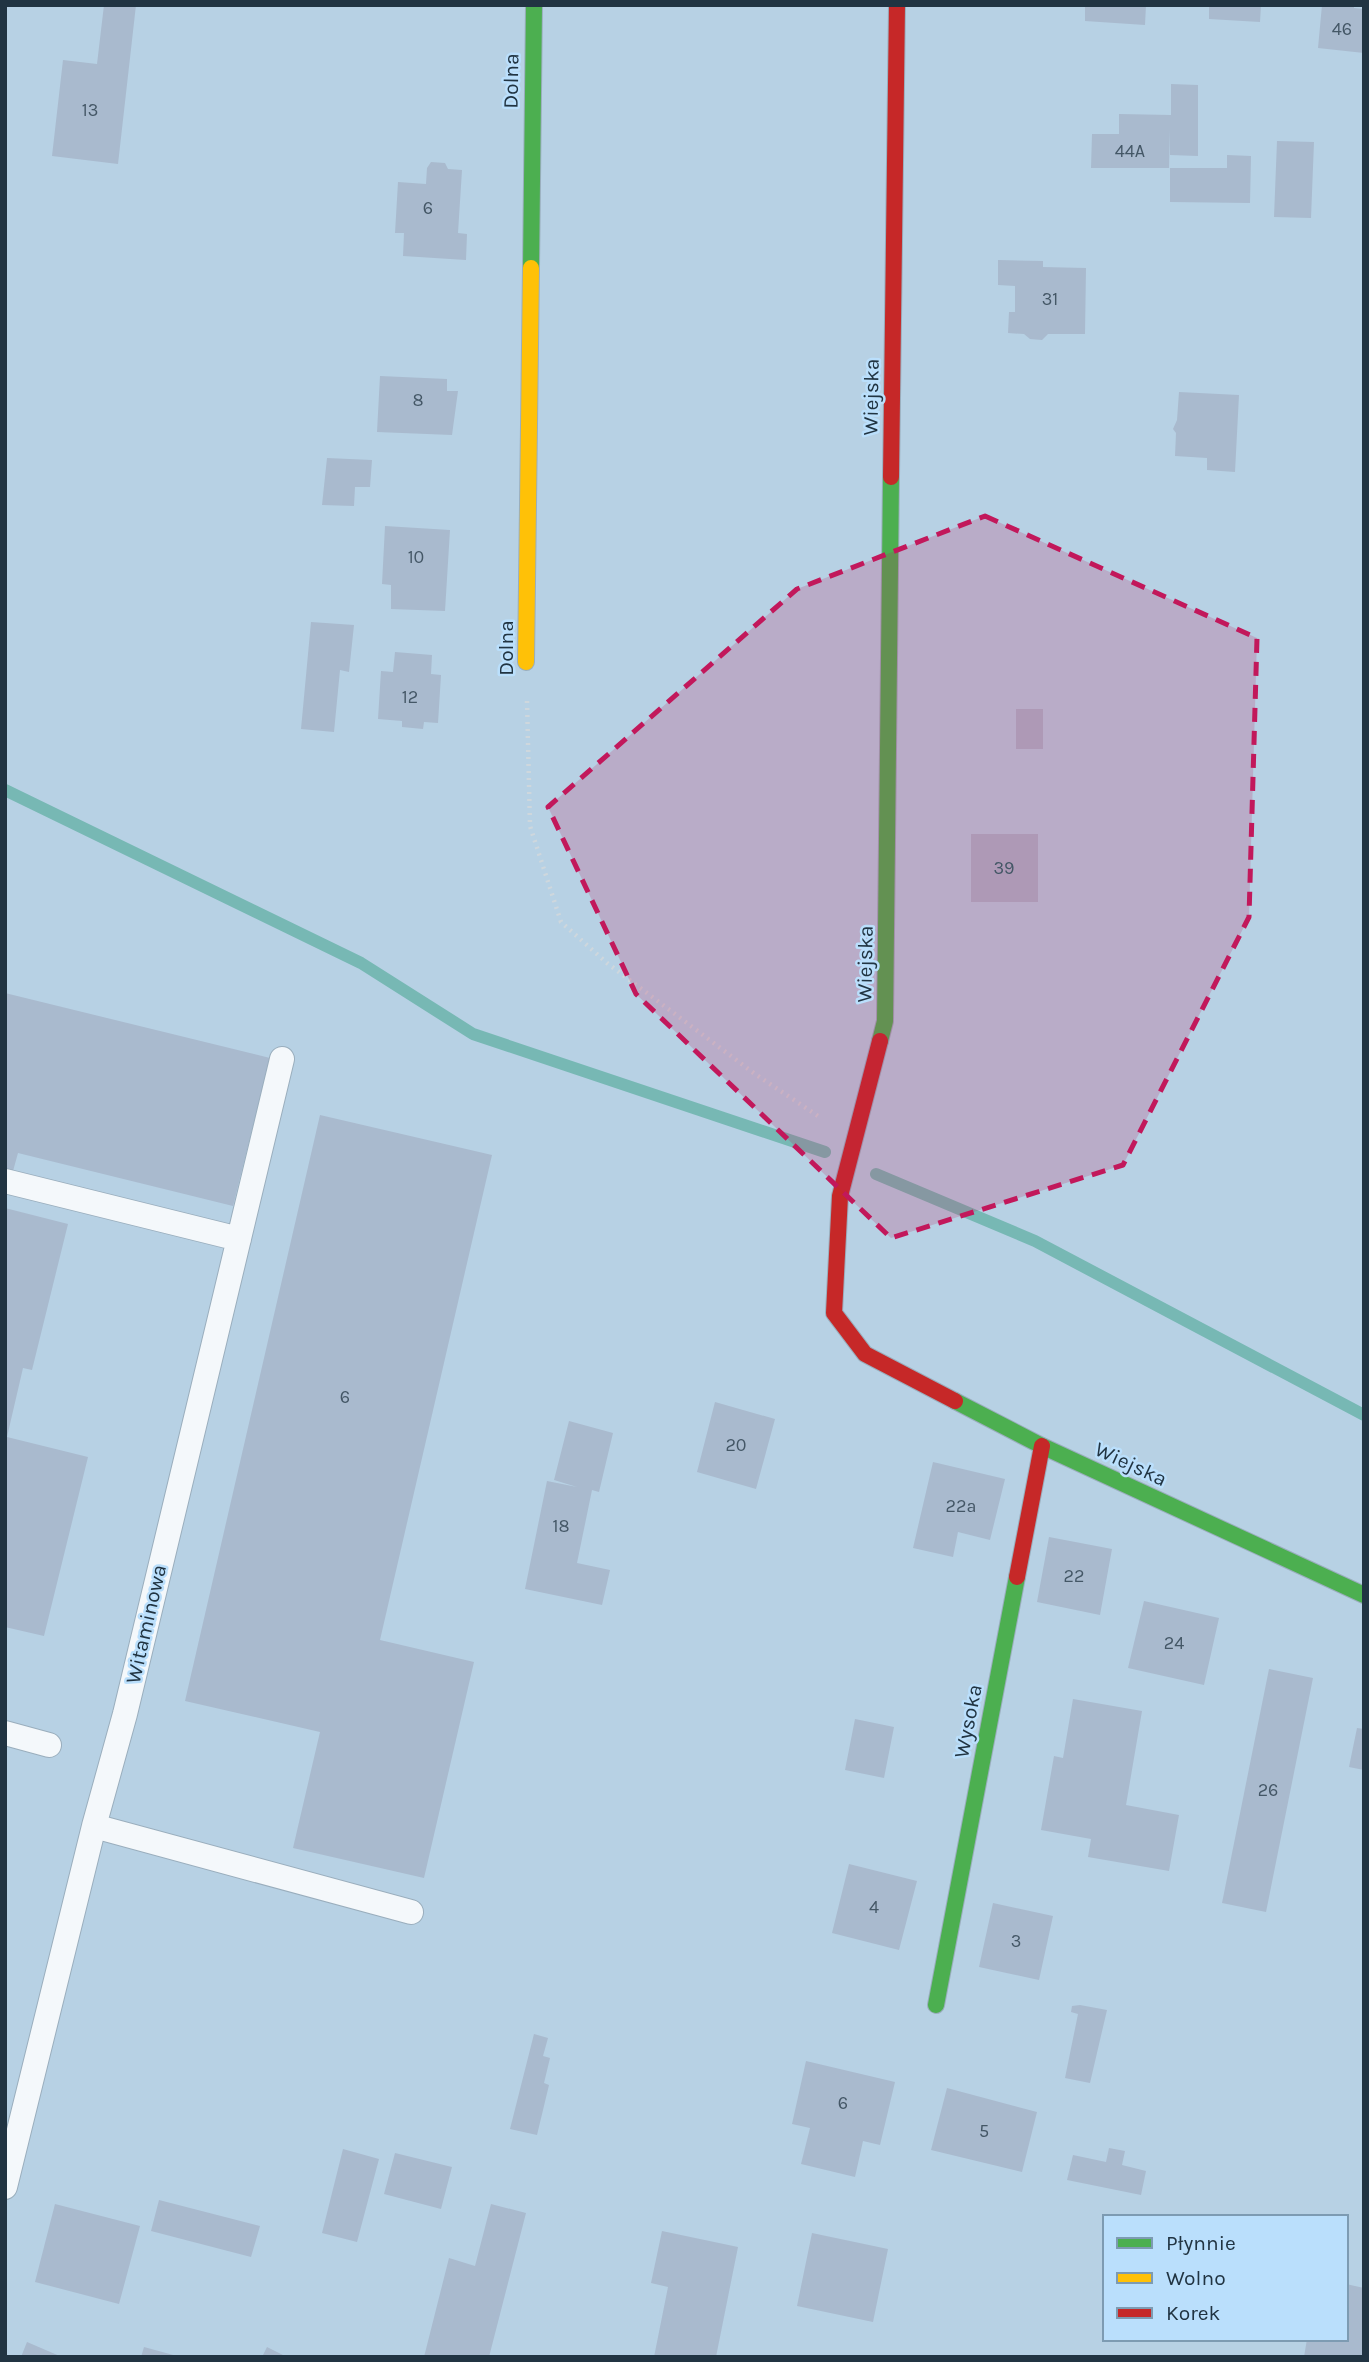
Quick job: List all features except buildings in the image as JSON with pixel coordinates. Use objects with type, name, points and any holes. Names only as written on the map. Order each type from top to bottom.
[{"type":"street","name":"Dolna","points":[[526,662],[534,5]]},
{"type":"street","name":"Wiejska","points":[[897,5],[885,1021],[840,1196],[834,1313],[865,1354],[1042,1446],[1364,1595]]},
{"type":"street","name":"Wysoka","points":[[936,2005],[1042,1446]]},
{"type":"lane","name":"Witaminowa","points":[[5,2187],[94,1826],[125,1714],[282,1059]]},
{"type":"lane","points":[[5,1181],[239,1240]]},
{"type":"lane","points":[[5,1733],[49,1745]]},
{"type":"lane","points":[[94,1826],[411,1912]]},
{"type":"path","name":"Dolna","points":[[526,662],[530,826],[561,922],[607,963],[755,1074],[818,1117],[857,1132]]},
{"type":"highlighted area","points":[[985,516],[1257,638],[1249,917],[1123,1165],[891,1238],[636,994],[548,807],[797,589]]},
{"type":"waterway","points":[[5,790],[361,963],[473,1034],[825,1152]]},
{"type":"waterway","points":[[876,1174],[1035,1241],[1364,1415]]},
{"type":"traffic: fast","points":[[531,268],[534,5]]},
{"type":"traffic: fast","points":[[880,1041],[885,1021],[891,477]]},
{"type":"traffic: fast","points":[[955,1401],[1042,1446],[1364,1595]]},
{"type":"traffic: fast","points":[[936,2005],[1017,1577]]},
{"type":"traffic: slow","points":[[526,662],[531,268]]},
{"type":"traffic: jam","points":[[891,477],[897,5]]},
{"type":"traffic: jam","points":[[880,1041],[840,1196],[834,1313],[865,1354],[955,1401]]},
{"type":"traffic: jam","points":[[1017,1577],[1042,1446]]}]
